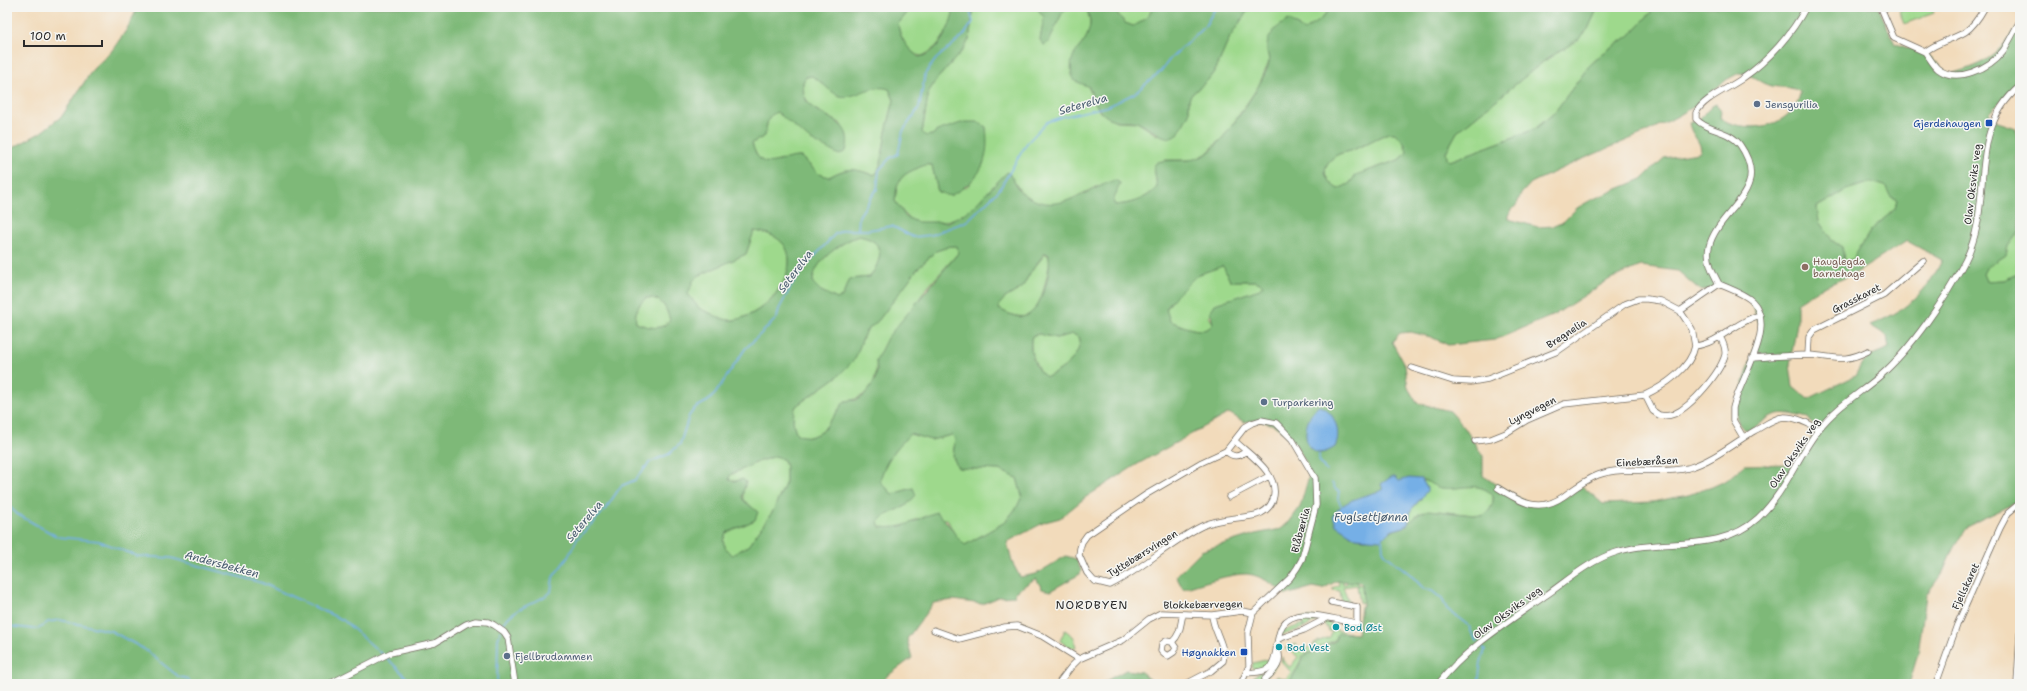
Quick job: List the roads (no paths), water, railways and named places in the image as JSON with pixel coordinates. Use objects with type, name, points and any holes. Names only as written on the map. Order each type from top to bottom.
[{"type":"street","points":[[1743,437],[1733,420],[1733,408],[1761,335],[1760,315],[1752,302],[1743,295],[1719,284],[1708,258],[1709,247],[1717,231],[1745,194],[1749,179],[1749,167],[1745,154],[1739,144],[1731,136],[1701,124],[1696,119],[1696,112],[1702,105],[1744,78],[1773,52],[1806,7]]},
{"type":"street","points":[[1889,7],[1882,10],[1894,38],[1925,52],[1938,69],[1958,75],[1978,69],[1997,58],[2003,51],[2020,21]]},
{"type":"street","points":[[1925,52],[1931,47],[1965,32],[1976,22],[1986,7]]},
{"type":"street","name":"Olav Oksviks veg","points":[[1438,684],[1464,655],[1599,558],[1638,546],[1716,540],[1746,528],[1770,504],[1818,429],[1898,359],[1910,344],[1958,273],[1971,247],[1978,218],[1986,142],[1991,124],[2005,102],[2020,86]]},
{"type":"street","name":"Grasskaret","points":[[1808,355],[1809,337],[1814,330],[1884,295],[1923,261]]},
{"type":"street","points":[[1719,284],[1680,311],[1692,329],[1695,346],[1704,345],[1720,337],[1744,320],[1760,315]]},
{"type":"street","name":"Bregnelia","points":[[1412,368],[1453,381],[1471,382],[1488,379],[1558,351],[1625,304],[1638,299],[1647,298],[1661,300],[1680,311]]},
{"type":"street","points":[[1645,395],[1653,411],[1659,415],[1674,414],[1684,408],[1698,395],[1721,363],[1725,353],[1720,337]]},
{"type":"street","name":"Lyngvegen","points":[[1475,441],[1491,439],[1501,435],[1527,420],[1564,404],[1645,395],[1661,388],[1680,370],[1690,358],[1695,346]]},
{"type":"street","points":[[1752,358],[1808,355],[1839,360],[1855,358],[1868,351]]},
{"type":"street","name":"Einebæråsen","points":[[1498,488],[1520,502],[1533,506],[1548,504],[1563,497],[1582,482],[1598,475],[1613,472],[1669,472],[1689,468],[1720,453],[1743,437],[1777,418],[1785,417],[1802,420],[1818,429]]},
{"type":"street","name":"Blåbærlia","points":[[1236,442],[1245,428],[1256,421],[1269,420],[1276,423],[1292,439],[1310,467],[1316,481],[1316,505],[1302,559],[1290,578],[1253,613]]},
{"type":"street","name":"Tyttebærsvingen","points":[[1236,442],[1258,460],[1269,476],[1273,484],[1274,496],[1271,504],[1258,514],[1216,521],[1202,526],[1142,566],[1110,584],[1094,581],[1087,573],[1079,555],[1082,542],[1087,535],[1147,494],[1226,451],[1236,442]]},
{"type":"street","points":[[1226,451],[1233,456],[1238,456],[1246,451]]},
{"type":"street","points":[[1229,497],[1269,476]]},
{"type":"street","name":"Fjellskaret","points":[[1936,684],[1957,625],[2000,528],[2008,513],[2020,503]]},
{"type":"street","points":[[1247,673],[1262,671],[1269,668],[1274,659],[1276,645],[1284,624],[1292,618],[1304,615],[1356,623],[1357,607],[1331,602]]},
{"type":"street","name":"Blokkebærvegen","points":[[1058,684],[1070,667],[1079,659],[1123,640],[1154,616],[1167,613],[1212,615],[1238,611],[1253,613]]},
{"type":"street","points":[[1241,684],[1249,666],[1249,627],[1253,613]]},
{"type":"street","points":[[1172,642],[1180,630],[1183,614]]},
{"type":"street","points":[[1186,684],[1211,670],[1223,661],[1223,650],[1213,624],[1212,615]]},
{"type":"street","points":[[1278,639],[1304,630],[1327,618]]},
{"type":"street","points":[[329,684],[396,651],[422,647],[435,643],[471,622],[482,621],[494,625],[503,631],[508,638],[515,684]]},
{"type":"street","points":[[934,630],[959,639],[1005,627],[1017,626],[1042,636],[1079,659]]},
{"type":"street","points":[[2017,684],[2020,633]]},
{"type":"street","points":[[1265,679],[1274,672],[1279,664],[1279,654],[1276,645]]},
{"type":"water","points":[[1319,406],[1325,409],[1333,417],[1336,423],[1338,435],[1335,447],[1324,452],[1316,452],[1310,448],[1307,441],[1306,432],[1312,413]]},
{"type":"water","name":"Fuglsettjønna","points":[[1391,477],[1395,477],[1399,481],[1409,478],[1421,479],[1427,487],[1427,491],[1411,510],[1408,524],[1404,527],[1390,531],[1381,540],[1356,538],[1336,525],[1333,516],[1337,510],[1348,502],[1383,490],[1381,484]]},
{"type":"waterway","points":[[858,230],[859,216],[877,189],[879,170],[890,158],[898,154],[903,131],[919,108],[925,74],[936,59],[963,36],[973,22],[969,7]]},
{"type":"waterway","name":"Seterelva","points":[[502,627],[511,615],[551,592],[553,577],[568,557],[577,539],[604,511],[621,486],[635,480],[650,462],[669,454],[680,444],[689,416],[695,408],[708,401],[715,394],[745,349],[777,318],[779,309],[791,287],[805,267],[835,234],[844,230],[868,230],[892,226],[913,237],[931,235],[967,221],[999,190],[1027,143],[1047,122],[1061,117],[1109,106],[1135,93],[1161,71],[1170,59],[1205,26],[1216,7]]},
{"type":"waterway","points":[[1319,454],[1319,460],[1326,471]]},
{"type":"waterway","points":[[1332,483],[1336,490],[1339,491],[1338,499],[1342,507]]},
{"type":"waterway","name":"Andersbekken","points":[[7,504],[17,514],[58,537],[99,541],[137,556],[171,558],[262,583],[343,620],[383,655]]},
{"type":"waterway","points":[[1382,539],[1383,550],[1387,556],[1411,575],[1423,588],[1432,591],[1442,599],[1447,609],[1469,626],[1472,634],[1478,642]]},
{"type":"waterway","points":[[7,626],[33,629],[40,628],[48,622],[60,620],[111,631],[144,649],[179,677],[186,678],[192,684]]},
{"type":"waterway","name":"Seterelva","points":[[497,684],[498,639],[501,631]]},
{"type":"waterway","points":[[1478,684],[1481,662],[1485,650],[1481,645]]},
{"type":"waterway","name":"Andersbekken","points":[[386,657],[413,684]]},
{"type":"place","name":"Jensgurilia","points":[[1757,104]]},
{"type":"place","name":"Gjerdehaugen","points":[[1989,123]]},
{"type":"place","name":"Hauglegda barnehage","points":[[1805,267]]},
{"type":"place","name":"Turparkering","points":[[1264,402]]},
{"type":"place","name":"Bod Øst","points":[[1336,627]]},
{"type":"place","name":"Bod Vest","points":[[1279,647]]},
{"type":"place","name":"Høgnakken","points":[[1244,652]]},
{"type":"place","name":"Fjellbrudammen","points":[[507,656]]},
{"type":"district","name":"NORDBYEN","points":[[1092,605]]}]
